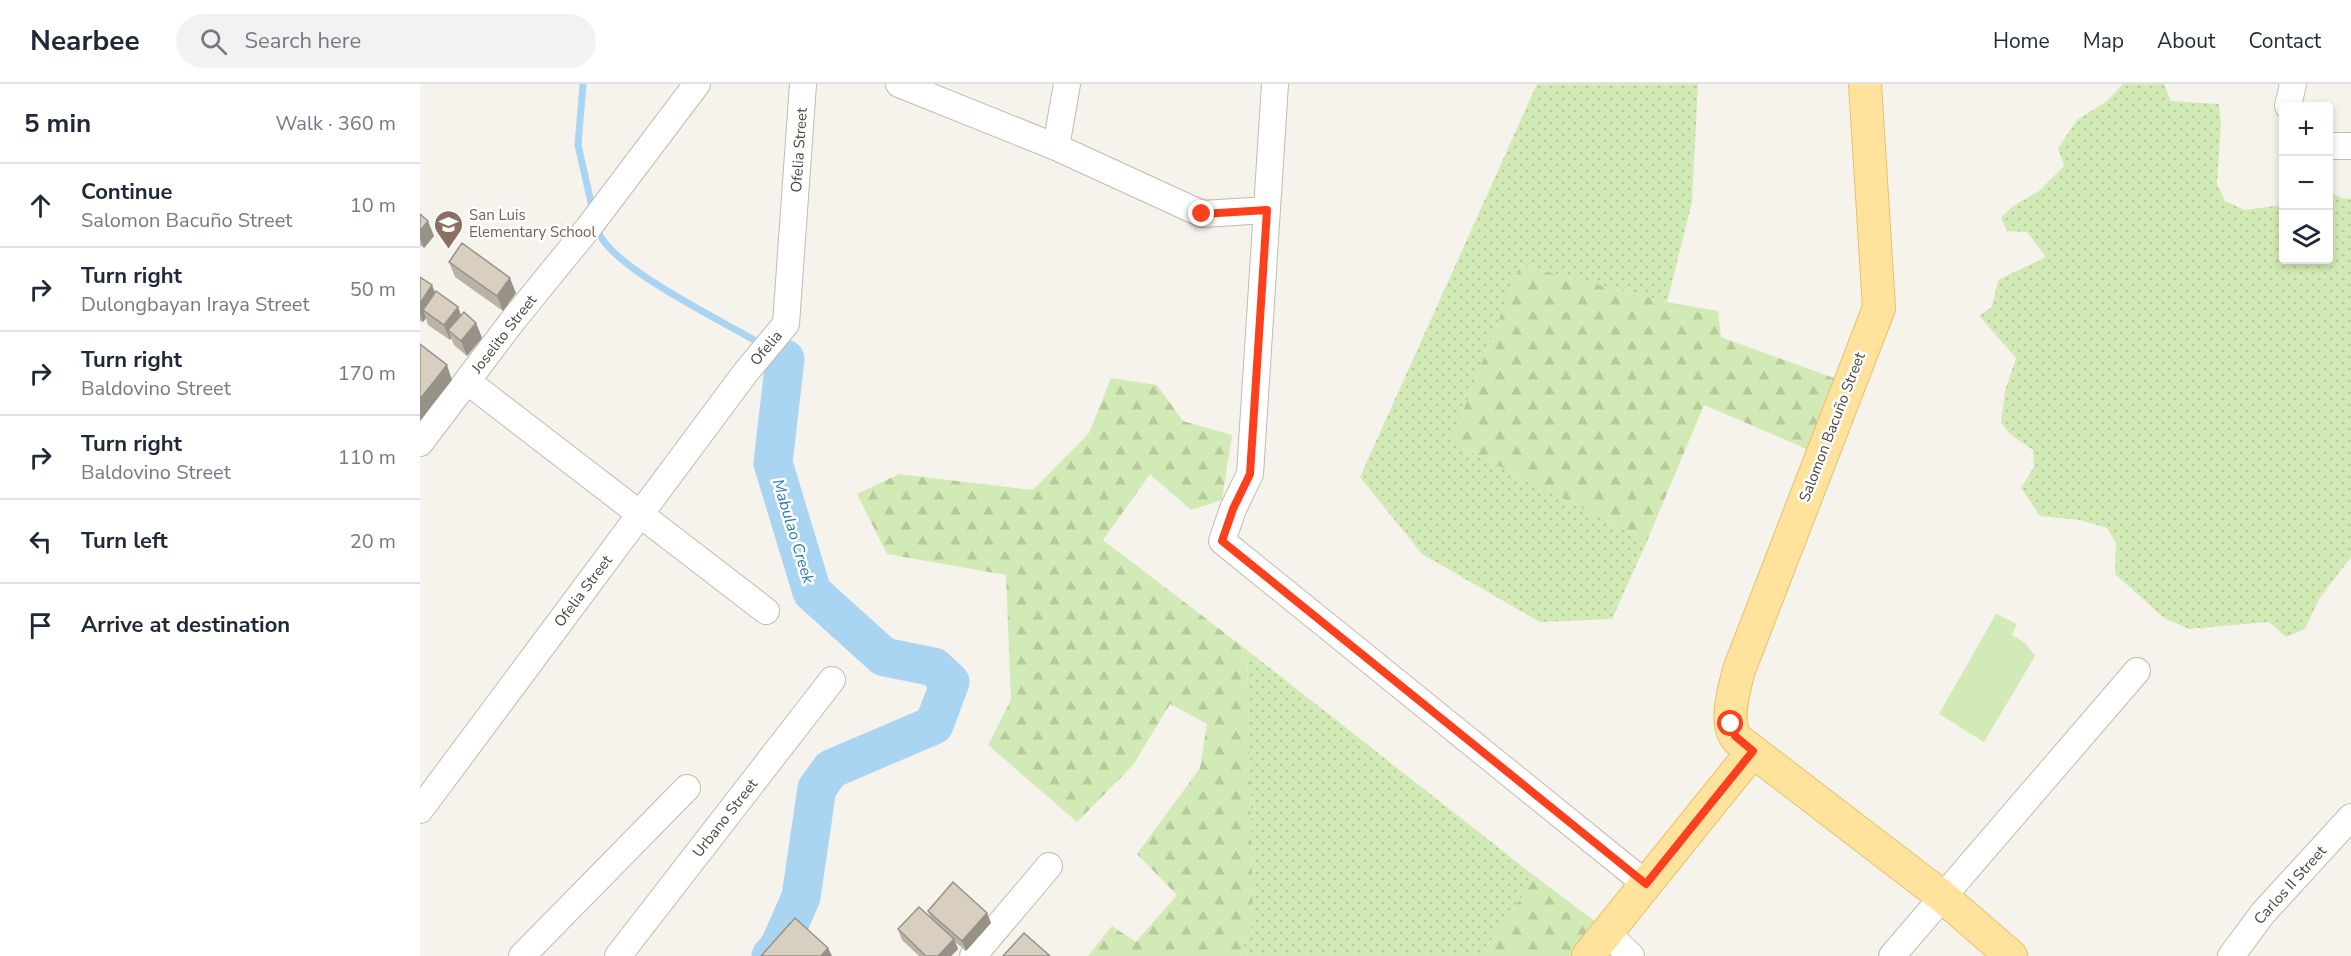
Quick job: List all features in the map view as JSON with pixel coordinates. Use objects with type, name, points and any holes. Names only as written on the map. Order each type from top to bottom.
[{"type":"main road","name":"Salomon Bacuño Street","points":[[1753,751],[1738,740],[1732,730],[1734,690],[1739,670],[1879,308],[1865,84]]},
{"type":"main road","points":[[1597,945],[1753,751],[1943,897],[2011,956]]},
{"type":"street","name":"Joselito Street","points":[[420,442],[697,84]]},
{"type":"street","name":"Ofelia Street","points":[[786,324],[803,84]]},
{"type":"street","points":[[899,84],[1056,147],[1202,214],[1267,210]]},
{"type":"street","points":[[1056,147],[1067,84]]},
{"type":"street","points":[[1275,84],[1250,474],[1233,509],[1222,541],[1646,884]]},
{"type":"street","points":[[2289,102],[2293,84]]},
{"type":"street","points":[[2333,146],[2351,146]]},
{"type":"street","name":"Ofelia","points":[[746,372],[786,324]]},
{"type":"street","name":"Ofelia Street","points":[[420,810],[746,372]]},
{"type":"street","points":[[467,381],[766,611]]},
{"type":"street","points":[[1892,956],[2137,671]]},
{"type":"street","name":"Urbano Street","points":[[618,956],[832,680]]},
{"type":"street","points":[[522,956],[687,788]]},
{"type":"street","name":"Carlos II Street","points":[[2231,956],[2263,913],[2351,817]]},
{"type":"street","points":[[973,956],[1048,866]]},
{"type":"street","points":[[1597,945],[1631,956]]},
{"type":"green space","points":[[1537,84],[1698,84],[1692,202],[1667,302],[1520,265],[1451,442],[1647,541],[1612,619],[1540,622],[1422,554],[1360,477]]},
{"type":"green space","points":[[2123,84],[2164,84],[2171,101],[2219,104],[2221,123],[2217,184],[2225,201],[2245,210],[2279,206],[2279,264],[2333,264],[2333,193],[2342,198],[2351,199],[2351,557],[2319,599],[2305,629],[2286,637],[2269,622],[2189,629],[2164,618],[2115,574],[2116,543],[2107,528],[2080,520],[2040,516],[2021,488],[2034,467],[2033,450],[2011,435],[2001,423],[2005,391],[2016,358],[1979,316],[1992,307],[1998,280],[2046,257],[2027,232],[2007,231],[2001,218],[2013,206],[2039,191],[2064,166],[2058,148],[2077,120],[2107,101]]},
{"type":"green space","points":[[1520,265],[1667,302],[1718,311],[1721,337],[1845,382],[1816,453],[1704,405],[1647,541],[1451,442]]},
{"type":"green space","points":[[1111,378],[1157,385],[1183,421],[1232,435],[1222,500],[1191,510],[1150,474],[1103,540],[1247,650],[1253,922],[1240,956],[1088,956],[1112,926],[1136,942],[1177,895],[1137,854],[1200,768],[1207,724],[1170,704],[1133,765],[1077,822],[988,745],[1011,700],[1006,575],[887,554],[857,494],[899,474],[1033,490],[1089,433]]},
{"type":"green space","points":[[1996,614],[2017,624],[2012,635],[2025,643],[2035,656],[1984,742],[1939,714]]},
{"type":"green space","points":[[1247,650],[1536,877],[1480,956],[1240,956],[1253,922]]},
{"type":"green space","points":[[1536,877],[1597,923],[1570,956],[1480,956]]},
{"type":"building","points":[[420,214],[428,221],[420,231]]},
{"type":"building","points":[[462,243],[510,278],[497,296],[449,262]]},
{"type":"building","points":[[420,277],[432,285],[420,303]]},
{"type":"building","points":[[436,291],[458,307],[444,325],[423,310]]},
{"type":"building","points":[[464,312],[476,323],[461,341],[448,330]]},
{"type":"building","points":[[420,344],[447,365],[420,399]]},
{"type":"building","points":[[953,882],[987,913],[962,941],[928,911]]},
{"type":"building","points":[[919,907],[954,939],[938,956],[926,956],[898,929]]},
{"type":"building","points":[[795,918],[828,948],[821,956],[761,956]]},
{"type":"building","points":[[1024,933],[1050,956],[1003,956]]},
{"type":"waterway","name":"Mabulao Creek","points":[[583,84],[578,145],[593,211]]},
{"type":"waterway","name":"Mabulao Creek","points":[[597,228],[605,243],[643,276],[761,344]]},
{"type":"waterway","name":"Mabulao Creek","points":[[770,350],[785,359]]},
{"type":"waterway","name":"Mabulao Creek","points":[[771,956],[779,947],[801,897],[817,788],[831,769],[934,725],[950,682],[934,667],[884,657],[812,592],[773,463],[785,359]]},
{"type":"place","name":"San Luis Elementary School","points":[[448,250]]},
{"type":"route","points":[[1202,214],[1267,210],[1250,474],[1233,509],[1222,541],[1646,884],[1753,751],[1738,740],[1731,724]]}]
